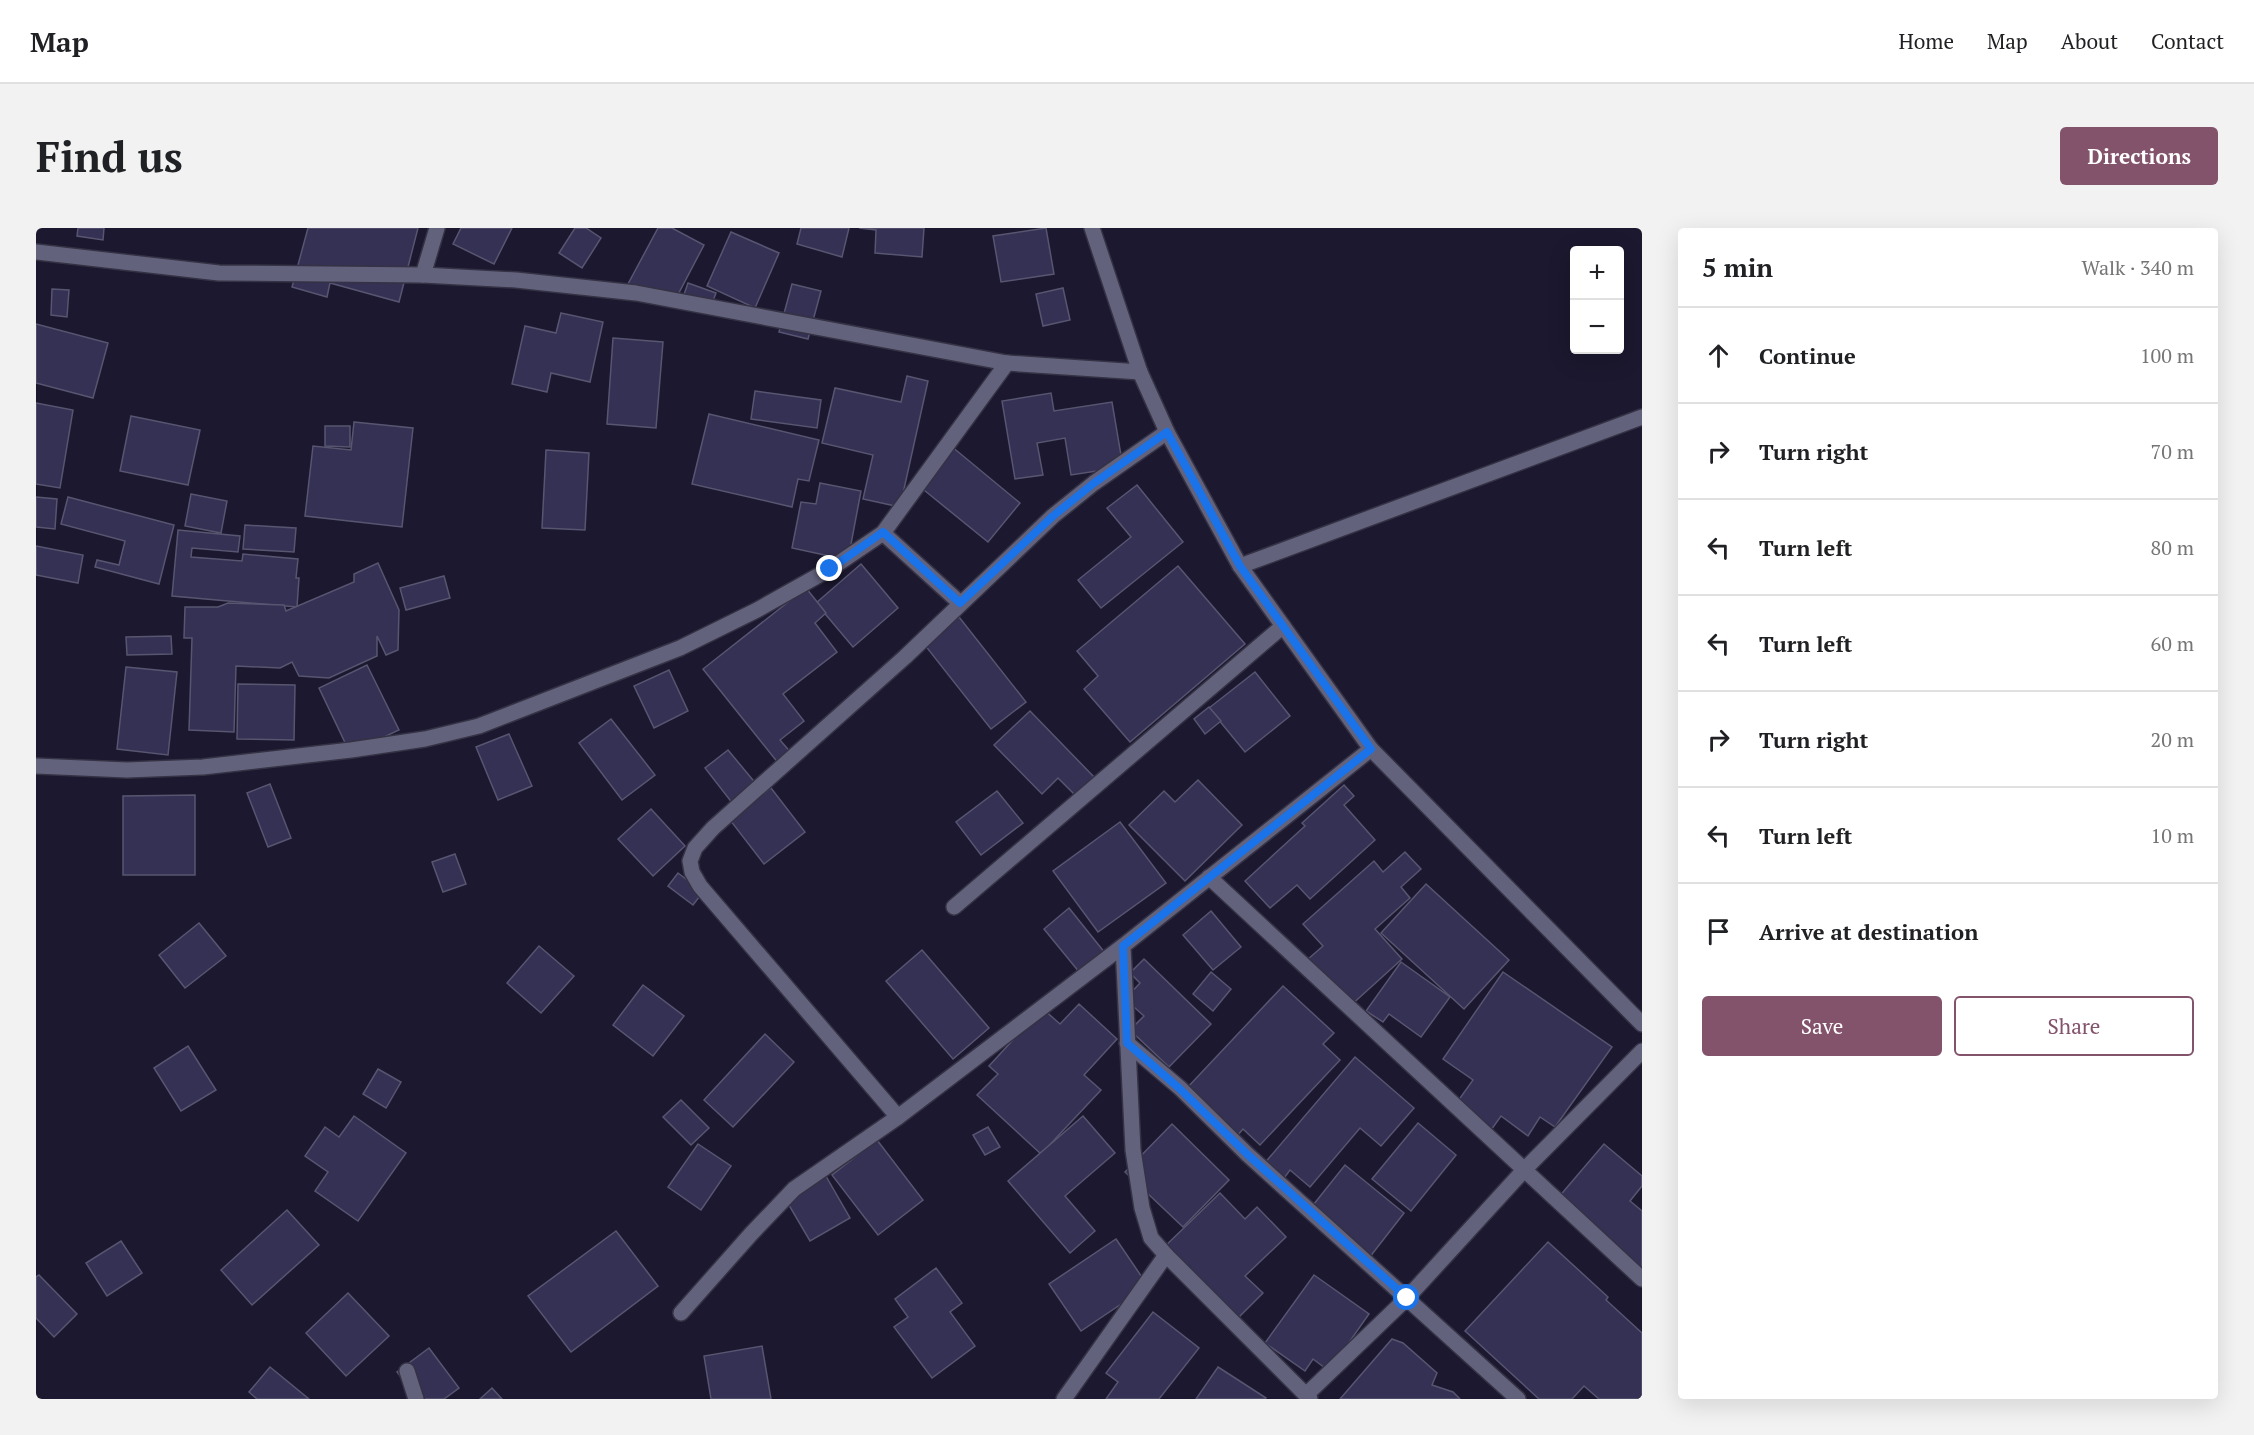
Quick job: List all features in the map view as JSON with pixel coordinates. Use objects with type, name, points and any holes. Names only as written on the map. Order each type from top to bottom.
[{"type":"street","points":[[423,275],[436,228]]},
{"type":"street","points":[[1092,228],[1140,372],[1167,432],[1240,566],[1371,749],[1642,1024]]},
{"type":"street","points":[[36,252],[219,273],[423,275],[516,280],[636,293],[1007,363],[1140,372]]},
{"type":"street","points":[[36,766],[127,770],[203,767],[425,739],[479,726],[680,648],[757,610],[830,569],[883,532],[1007,363]]},
{"type":"street","points":[[1240,566],[1642,417]]},
{"type":"street","points":[[898,1117],[700,886],[692,872],[690,861],[695,848],[713,828],[905,657],[1053,516],[1094,483],[1167,432]]},
{"type":"street","points":[[883,532],[960,603]]},
{"type":"street","points":[[954,907],[1283,626]]},
{"type":"street","points":[[681,1313],[751,1233],[794,1189],[898,1117],[1123,946],[1371,749]]},
{"type":"street","points":[[1209,877],[1642,1279]]},
{"type":"street","points":[[1123,946],[1133,1150],[1142,1208],[1151,1238],[1308,1397],[1407,1298],[1524,1170],[1642,1051]]},
{"type":"street","points":[[1127,1043],[1518,1399]]},
{"type":"street","points":[[1064,1399],[1166,1255]]},
{"type":"street","points":[[407,1371],[416,1399]]},
{"type":"building","points":[[78,228],[104,228],[103,240],[77,236]]},
{"type":"building","points":[[308,228],[418,228],[399,302],[330,283],[327,297],[292,287]]},
{"type":"building","points":[[461,228],[512,228],[494,264],[453,244]]},
{"type":"building","points":[[575,228],[586,228],[601,238],[582,268],[559,253]]},
{"type":"building","points":[[658,228],[672,228],[704,245],[672,306],[628,284]]},
{"type":"building","points":[[801,228],[849,228],[842,257],[797,244]]},
{"type":"building","points":[[859,228],[924,228],[922,257],[875,253],[876,230]]},
{"type":"building","points":[[1046,228],[1054,274],[1001,282],[993,236]]},
{"type":"building","points":[[731,232],[779,253],[755,308],[707,286]]},
{"type":"building","points":[[688,283],[716,293],[708,314],[681,303]]},
{"type":"building","points":[[792,284],[821,291],[808,339],[779,332]]},
{"type":"building","points":[[1063,288],[1070,320],[1043,326],[1036,294]]},
{"type":"building","points":[[52,289],[69,290],[67,317],[51,315]]},
{"type":"building","points":[[561,313],[603,322],[590,382],[551,373],[547,392],[512,384],[525,326],[556,333]]},
{"type":"building","points":[[36,324],[108,343],[93,398],[36,383]]},
{"type":"building","points":[[613,338],[663,342],[656,428],[607,424]]},
{"type":"building","points":[[907,376],[928,381],[900,507],[863,499],[873,455],[822,443],[835,388],[901,402]]},
{"type":"building","points":[[755,391],[821,400],[817,428],[751,419]]},
{"type":"building","points":[[1051,393],[1054,411],[1112,402],[1123,467],[1071,475],[1065,438],[1037,443],[1043,475],[1015,479],[1002,401]]},
{"type":"building","points":[[36,403],[73,410],[60,488],[36,484]]},
{"type":"building","points":[[709,414],[819,440],[809,481],[798,479],[792,507],[692,484]]},
{"type":"building","points":[[131,416],[200,430],[188,485],[120,471]]},
{"type":"building","points":[[354,422],[413,428],[402,527],[305,516],[313,446],[351,450]]},
{"type":"building","points":[[325,426],[350,426],[350,447],[325,446]]},
{"type":"building","points":[[951,446],[1020,503],[988,542],[919,486]]},
{"type":"building","points":[[546,450],[589,453],[585,530],[542,528]]},
{"type":"building","points":[[820,483],[861,491],[848,560],[792,548],[801,502],[816,504]]},
{"type":"building","points":[[1137,485],[1183,542],[1101,608],[1078,580],[1131,537],[1107,508]]},
{"type":"building","points":[[191,494],[227,501],[221,533],[185,526]]},
{"type":"building","points":[[36,497],[57,499],[55,529],[36,527]]},
{"type":"building","points":[[68,497],[174,525],[159,584],[95,567],[97,560],[119,565],[125,541],[61,524]]},
{"type":"building","points":[[245,525],[296,528],[294,552],[243,549]]},
{"type":"building","points":[[178,530],[240,536],[238,552],[192,548],[191,557],[242,561],[243,554],[298,559],[297,607],[172,596]]},
{"type":"building","points":[[36,546],[83,555],[78,583],[36,575]]},
{"type":"building","points":[[378,563],[399,610],[398,650],[386,655],[377,636],[377,656],[329,678],[299,676],[292,662],[280,668],[236,666],[234,732],[189,730],[192,638],[184,638],[185,607],[218,607],[228,603],[284,605],[286,611],[354,582],[354,574]]},
{"type":"building","points":[[861,564],[898,608],[853,647],[816,603]]},
{"type":"building","points":[[1178,566],[1245,644],[1130,742],[1084,689],[1098,676],[1077,651]]},
{"type":"building","points":[[444,576],[450,598],[406,610],[400,588]]},
{"type":"building","points":[[806,588],[826,613],[815,623],[837,652],[783,694],[804,721],[780,740],[792,754],[779,764],[703,669]]},
{"type":"building","points":[[959,617],[1026,702],[991,729],[924,644]]},
{"type":"building","points":[[171,636],[172,654],[127,655],[126,637]]},
{"type":"building","points":[[367,665],[399,730],[350,753],[319,688]]},
{"type":"building","points":[[126,667],[177,672],[168,755],[117,749]]},
{"type":"building","points":[[669,670],[688,711],[654,728],[634,686]]},
{"type":"building","points":[[1255,672],[1290,716],[1245,752],[1209,708]]},
{"type":"building","points":[[238,684],[295,685],[294,740],[237,739]]},
{"type":"building","points":[[1209,707],[1221,721],[1205,734],[1194,719]]},
{"type":"building","points":[[1030,711],[1095,778],[1076,796],[1058,778],[1042,794],[994,745]]},
{"type":"building","points":[[611,719],[655,775],[622,800],[579,743]]},
{"type":"building","points":[[509,734],[532,786],[498,800],[476,747]]},
{"type":"building","points":[[728,750],[757,785],[733,804],[705,768]]},
{"type":"building","points":[[1198,780],[1242,825],[1185,881],[1129,825],[1164,791],[1175,802]]},
{"type":"building","points":[[270,784],[291,838],[268,847],[247,793]]},
{"type":"building","points":[[1344,785],[1354,796],[1344,805],[1375,840],[1310,899],[1297,885],[1270,908],[1245,881],[1305,826],[1302,823]]},
{"type":"building","points":[[771,788],[805,832],[764,864],[730,820]]},
{"type":"building","points":[[997,791],[1023,823],[981,855],[956,822]]},
{"type":"building","points":[[195,795],[195,875],[123,875],[123,796]]},
{"type":"building","points":[[651,809],[685,846],[653,876],[618,839]]},
{"type":"building","points":[[1120,822],[1166,883],[1098,932],[1053,871]]},
{"type":"building","points":[[1405,852],[1421,869],[1401,887],[1410,898],[1375,929],[1402,959],[1349,1007],[1307,960],[1323,946],[1303,924],[1374,861],[1383,872]]},
{"type":"building","points":[[455,854],[466,884],[443,892],[432,862]]},
{"type":"building","points":[[678,873],[703,892],[693,905],[668,886]]},
{"type":"building","points":[[1426,884],[1509,960],[1464,1009],[1381,933]]},
{"type":"building","points":[[1069,908],[1109,958],[1084,978],[1044,929]]},
{"type":"building","points":[[1211,911],[1241,947],[1213,970],[1183,935]]},
{"type":"building","points":[[199,923],[226,956],[185,988],[159,955]]},
{"type":"building","points":[[539,946],[574,976],[541,1013],[507,983]]},
{"type":"building","points":[[922,950],[989,1028],[953,1059],[886,981]]},
{"type":"building","points":[[1144,959],[1211,1024],[1169,1067],[1130,1030],[1144,1016],[1125,999],[1140,983],[1130,973]]},
{"type":"building","points":[[1401,962],[1450,997],[1421,1037],[1389,1014],[1383,1022],[1366,1011]]},
{"type":"building","points":[[1211,972],[1231,989],[1213,1011],[1193,994]]},
{"type":"building","points":[[1503,972],[1612,1047],[1555,1127],[1540,1117],[1528,1136],[1501,1116],[1489,1133],[1453,1108],[1473,1080],[1443,1059]]},
{"type":"building","points":[[643,985],[684,1016],[653,1056],[613,1025]]},
{"type":"building","points":[[1283,986],[1334,1033],[1323,1044],[1340,1060],[1260,1145],[1243,1129],[1237,1136],[1186,1089]]},
{"type":"building","points":[[1079,1004],[1117,1039],[1084,1075],[1101,1090],[1041,1154],[977,1095],[998,1074],[989,1066],[1042,1008],[1060,1024]]},
{"type":"building","points":[[765,1034],[794,1062],[733,1127],[704,1100]]},
{"type":"building","points":[[188,1046],[216,1090],[181,1111],[154,1068]]},
{"type":"building","points":[[1355,1057],[1414,1108],[1381,1146],[1360,1128],[1310,1187],[1290,1170],[1282,1181],[1263,1165]]},
{"type":"building","points":[[378,1069],[401,1082],[386,1108],[363,1094]]},
{"type":"building","points":[[681,1100],[709,1128],[691,1145],[663,1117]]},
{"type":"building","points":[[354,1116],[406,1153],[358,1221],[315,1191],[328,1172],[305,1156],[325,1127],[339,1137]]},
{"type":"building","points":[[1083,1116],[1115,1153],[1065,1196],[1095,1231],[1070,1253],[1008,1181]]},
{"type":"building","points":[[1418,1123],[1456,1155],[1411,1211],[1372,1179]]},
{"type":"building","points":[[1172,1124],[1229,1180],[1183,1227],[1125,1172]]},
{"type":"building","points":[[988,1127],[1000,1147],[985,1155],[973,1135]]},
{"type":"building","points":[[877,1140],[923,1200],[878,1235],[832,1175]]},
{"type":"building","points":[[698,1144],[731,1166],[701,1210],[668,1187]]},
{"type":"building","points":[[1604,1144],[1642,1176],[1642,1186],[1630,1201],[1642,1211],[1642,1283],[1552,1205]]},
{"type":"building","points":[[1345,1165],[1404,1213],[1366,1262],[1306,1214]]},
{"type":"building","points":[[823,1171],[850,1218],[810,1241],[783,1195]]},
{"type":"building","points":[[1220,1193],[1245,1219],[1257,1207],[1286,1237],[1245,1276],[1263,1293],[1229,1327],[1158,1253]]},
{"type":"building","points":[[287,1210],[319,1245],[252,1305],[221,1270]]},
{"type":"building","points":[[616,1231],[658,1286],[571,1352],[528,1296]]},
{"type":"building","points":[[1116,1239],[1148,1286],[1081,1331],[1049,1284]]},
{"type":"building","points":[[121,1241],[142,1273],[107,1296],[86,1263]]},
{"type":"building","points":[[1548,1242],[1608,1297],[1606,1300],[1642,1333],[1642,1399],[1599,1399],[1584,1386],[1572,1399],[1539,1399],[1465,1331]]},
{"type":"building","points":[[936,1268],[962,1303],[950,1312],[975,1346],[932,1378],[894,1327],[908,1317],[895,1299]]},
{"type":"building","points":[[39,1275],[77,1314],[54,1337],[36,1318],[36,1277]]},
{"type":"building","points":[[1314,1275],[1369,1314],[1329,1371],[1313,1359],[1305,1371],[1265,1343]]},
{"type":"building","points":[[348,1293],[389,1336],[346,1376],[306,1333]]},
{"type":"building","points":[[1153,1312],[1199,1348],[1159,1399],[1106,1399],[1118,1382],[1106,1373]]},
{"type":"building","points":[[1392,1339],[1403,1343],[1437,1373],[1432,1385],[1453,1392],[1460,1399],[1340,1399]]},
{"type":"building","points":[[762,1346],[771,1399],[711,1399],[704,1356]]},
{"type":"building","points":[[429,1348],[459,1388],[444,1399],[417,1399],[397,1372]]},
{"type":"building","points":[[270,1367],[309,1399],[257,1399],[249,1392]]},
{"type":"building","points":[[1218,1367],[1266,1398],[1196,1399]]},
{"type":"building","points":[[492,1388],[502,1399],[480,1399]]},
{"type":"route","points":[[830,569],[883,532],[960,603],[1053,516],[1094,483],[1167,432],[1240,566],[1371,749],[1123,946],[1127,1043],[1407,1298]]}]
